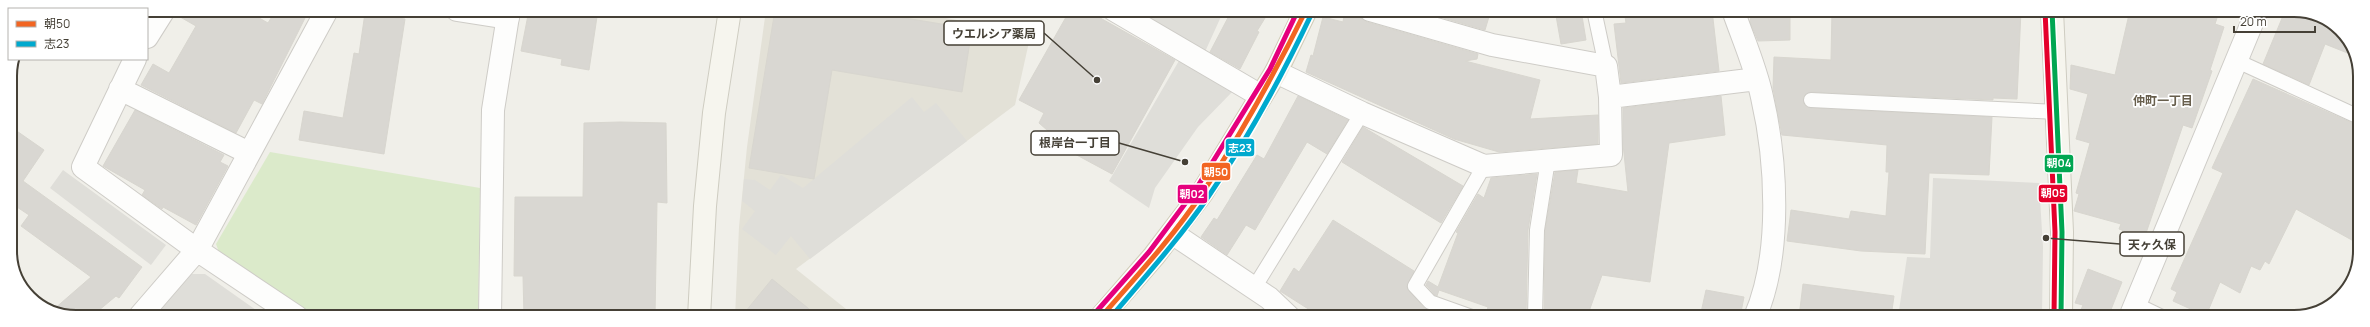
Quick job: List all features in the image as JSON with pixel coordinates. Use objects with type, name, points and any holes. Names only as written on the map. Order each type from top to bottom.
[{"type":"main road","points":[[1107,310],[1172,234],[1202,193],[1276,72],[1303,17]]},
{"type":"street","points":[[148,35],[160,17]]},
{"type":"street","points":[[145,310],[196,250],[323,17]]},
{"type":"street","points":[[490,310],[493,110],[508,17]]},
{"type":"street","points":[[699,310],[714,113],[729,17]]},
{"type":"street","points":[[1126,17],[1261,96]]},
{"type":"street","points":[[1276,72],[1362,113],[1484,166],[1611,155],[1610,97],[1606,66],[1492,45],[1394,17]]},
{"type":"street","points":[[1735,17],[1763,98],[1772,164],[1774,239],[1763,299],[1758,310]]},
{"type":"street","points":[[2052,17],[2062,232],[2061,310]]},
{"type":"street","points":[[2132,310],[2254,17]]},
{"type":"street","points":[[134,60],[83,167],[278,310]]},
{"type":"street","points":[[1610,97],[1757,79]]},
{"type":"street","points":[[120,89],[249,153]]},
{"type":"street","points":[[1172,234],[1269,298],[1282,310]]},
{"type":"lane","points":[[1596,17],[1606,66]]},
{"type":"lane","points":[[2236,62],[2353,114]]},
{"type":"lane","points":[[1811,100],[2057,112]]},
{"type":"lane","points":[[1254,288],[1362,113]]},
{"type":"lane","points":[[1535,310],[1537,230],[1548,160]]},
{"type":"lane","points":[[1452,310],[1430,302],[1415,286],[1484,166]]},
{"type":"shaded area","points":[[765,17],[940,17],[1031,33],[1015,105],[796,269],[847,310],[735,310],[739,227],[747,147]]},
{"type":"shaded area","points":[[1152,17],[1221,17],[1204,54],[1150,22]]},
{"type":"shaded area","points":[[1180,59],[1234,90],[1198,127],[1155,188],[1149,208],[1109,181]]},
{"type":"shaded area","points":[[912,97],[924,112],[936,103],[967,141],[810,259],[791,236],[776,255],[742,229],[755,211],[742,201],[744,179],[755,180],[770,190],[781,175],[803,188]]},
{"type":"shaded area","points":[[63,170],[166,245],[151,265],[50,188]]},
{"type":"shaded area","points":[[1933,178],[2039,183],[2043,247],[2042,310],[1899,310],[1907,257],[1930,258]]},
{"type":"shaded area","points":[[192,274],[205,274],[256,310],[158,310]]},
{"type":"green space","points":[[270,152],[480,188],[478,310],[297,310],[220,255],[216,244]]},
{"type":"building","points":[[180,17],[257,17],[268,23],[272,17],[306,17],[262,104],[254,100],[236,133],[141,85],[153,64],[169,73],[196,26]]},
{"type":"building","points":[[364,17],[392,17],[405,19],[384,154],[299,140],[304,111],[343,118],[354,53],[359,54]]},
{"type":"building","points":[[528,17],[597,17],[589,70],[561,65],[562,59],[521,51]]},
{"type":"building","points":[[774,17],[899,17],[972,29],[962,92],[832,70],[814,179],[749,168]]},
{"type":"building","points":[[1066,17],[1098,17],[1175,60],[1112,174],[1073,153],[1039,123],[1044,113],[1019,100]]},
{"type":"building","points":[[1228,17],[1266,17],[1257,31],[1259,32],[1240,69],[1210,52]]},
{"type":"building","points":[[1323,17],[1343,22],[1344,17],[1361,17],[1367,22],[1478,54],[1477,59],[1465,61],[1540,80],[1530,119],[1598,115],[1598,144],[1499,152],[1454,139],[1306,72],[1311,55],[1313,56]]},
{"type":"building","points":[[1440,17],[1489,17],[1485,30]]},
{"type":"building","points":[[1556,17],[1582,17],[1586,40],[1561,44]]},
{"type":"building","points":[[1625,17],[1713,17],[1719,71],[1621,83],[1614,24],[1626,23]]},
{"type":"building","points":[[1751,17],[1790,17],[1790,40],[1758,41],[1750,22]]},
{"type":"building","points":[[1832,17],[2021,17],[2017,99],[1993,98],[1993,100],[1811,92],[1804,96],[1804,104],[1811,108],[1992,117],[1989,175],[1929,173],[1925,254],[1861,251],[1787,241],[1791,210],[1849,219],[1851,211],[1886,216],[1889,172],[1886,172],[1887,145],[1782,135],[1773,88],[1774,57],[1831,60]]},
{"type":"building","points":[[2128,17],[2217,17],[2215,24],[2224,27],[2210,70],[2212,71],[2192,128],[2183,125],[2144,239],[2119,229],[2121,224],[2074,211],[2079,194],[2076,193],[2090,143],[2076,139],[2088,94],[2070,89],[2071,65],[2115,75]]},
{"type":"building","points":[[2283,17],[2302,18],[2320,23],[2327,27],[2341,40],[2349,54],[2325,44],[2309,85],[2263,64]]},
{"type":"building","points":[[2253,79],[2353,123],[2353,241],[2296,209],[2269,264],[2265,261],[2260,270],[2251,266],[2240,293],[2220,282],[2208,310],[2193,310],[2173,301],[2177,292],[2171,289],[2223,173],[2212,168]]},
{"type":"building","points":[[1298,96],[1348,120],[1327,154],[1307,142],[1255,230],[1246,225],[1227,255],[1201,237],[1214,218],[1217,220],[1257,155],[1264,159]]},
{"type":"building","points":[[1721,96],[1725,135],[1669,143],[1650,282],[1602,275],[1590,310],[1544,310],[1545,231],[1555,172],[1578,170],[1576,183],[1628,192],[1623,144],[1623,108]]},
{"type":"building","points":[[135,110],[224,155],[220,162],[228,166],[196,225],[163,207],[162,209],[142,195],[145,190],[103,166]]},
{"type":"building","points":[[584,123],[666,123],[667,203],[657,202],[655,310],[524,310],[523,276],[514,276],[515,197],[583,197]]},
{"type":"building","points":[[1363,127],[1463,186],[1441,223],[1342,162]]},
{"type":"building","points":[[17,131],[44,150],[23,181],[142,267],[119,298],[116,296],[99,310],[76,310],[57,307],[91,277],[21,226],[29,215],[17,207]]},
{"type":"building","points":[[1537,174],[1528,230],[1526,310],[1487,310],[1488,307],[1439,290],[1437,296],[1426,285],[1428,281],[1438,287],[1458,233],[1456,232],[1478,194],[1484,198],[1491,178]]},
{"type":"building","points":[[1333,220],[1414,271],[1407,287],[1424,308],[1428,310],[1310,310],[1280,291],[1294,268],[1299,272]]},
{"type":"building","points":[[2088,269],[2122,282],[2111,310],[2081,310],[2083,305],[2075,303]]},
{"type":"building","points":[[772,279],[810,310],[747,310]]},
{"type":"building","points":[[1803,284],[1894,296],[1892,310],[1800,310]]},
{"type":"building","points":[[1706,290],[1744,297],[1741,310],[1702,310]]},
{"type":"transit line","name":"朝02","points":[[1098,310],[1149,252],[1196,189],[1270,69],[1295,17]]},
{"type":"transit line","name":"朝50","points":[[1107,310],[1167,241],[1203,192],[1257,103],[1302,17]]},
{"type":"transit line","name":"志23","points":[[1117,310],[1185,228],[1223,175],[1264,107],[1310,17]]},
{"type":"transit line","name":"朝05","points":[[2045,17],[2055,232],[2054,310]]},
{"type":"transit line","name":"朝04","points":[[2052,17],[2062,232],[2061,310]]},
{"type":"place","name":"ウエルシア薬局","points":[[1097,80]]},
{"type":"place","name":"根岸台一丁目","points":[[1185,162]]},
{"type":"place","name":"天ヶ久保","points":[[2046,238]]},
{"type":"district","name":"仲町一丁目","points":[[2163,100]]}]
